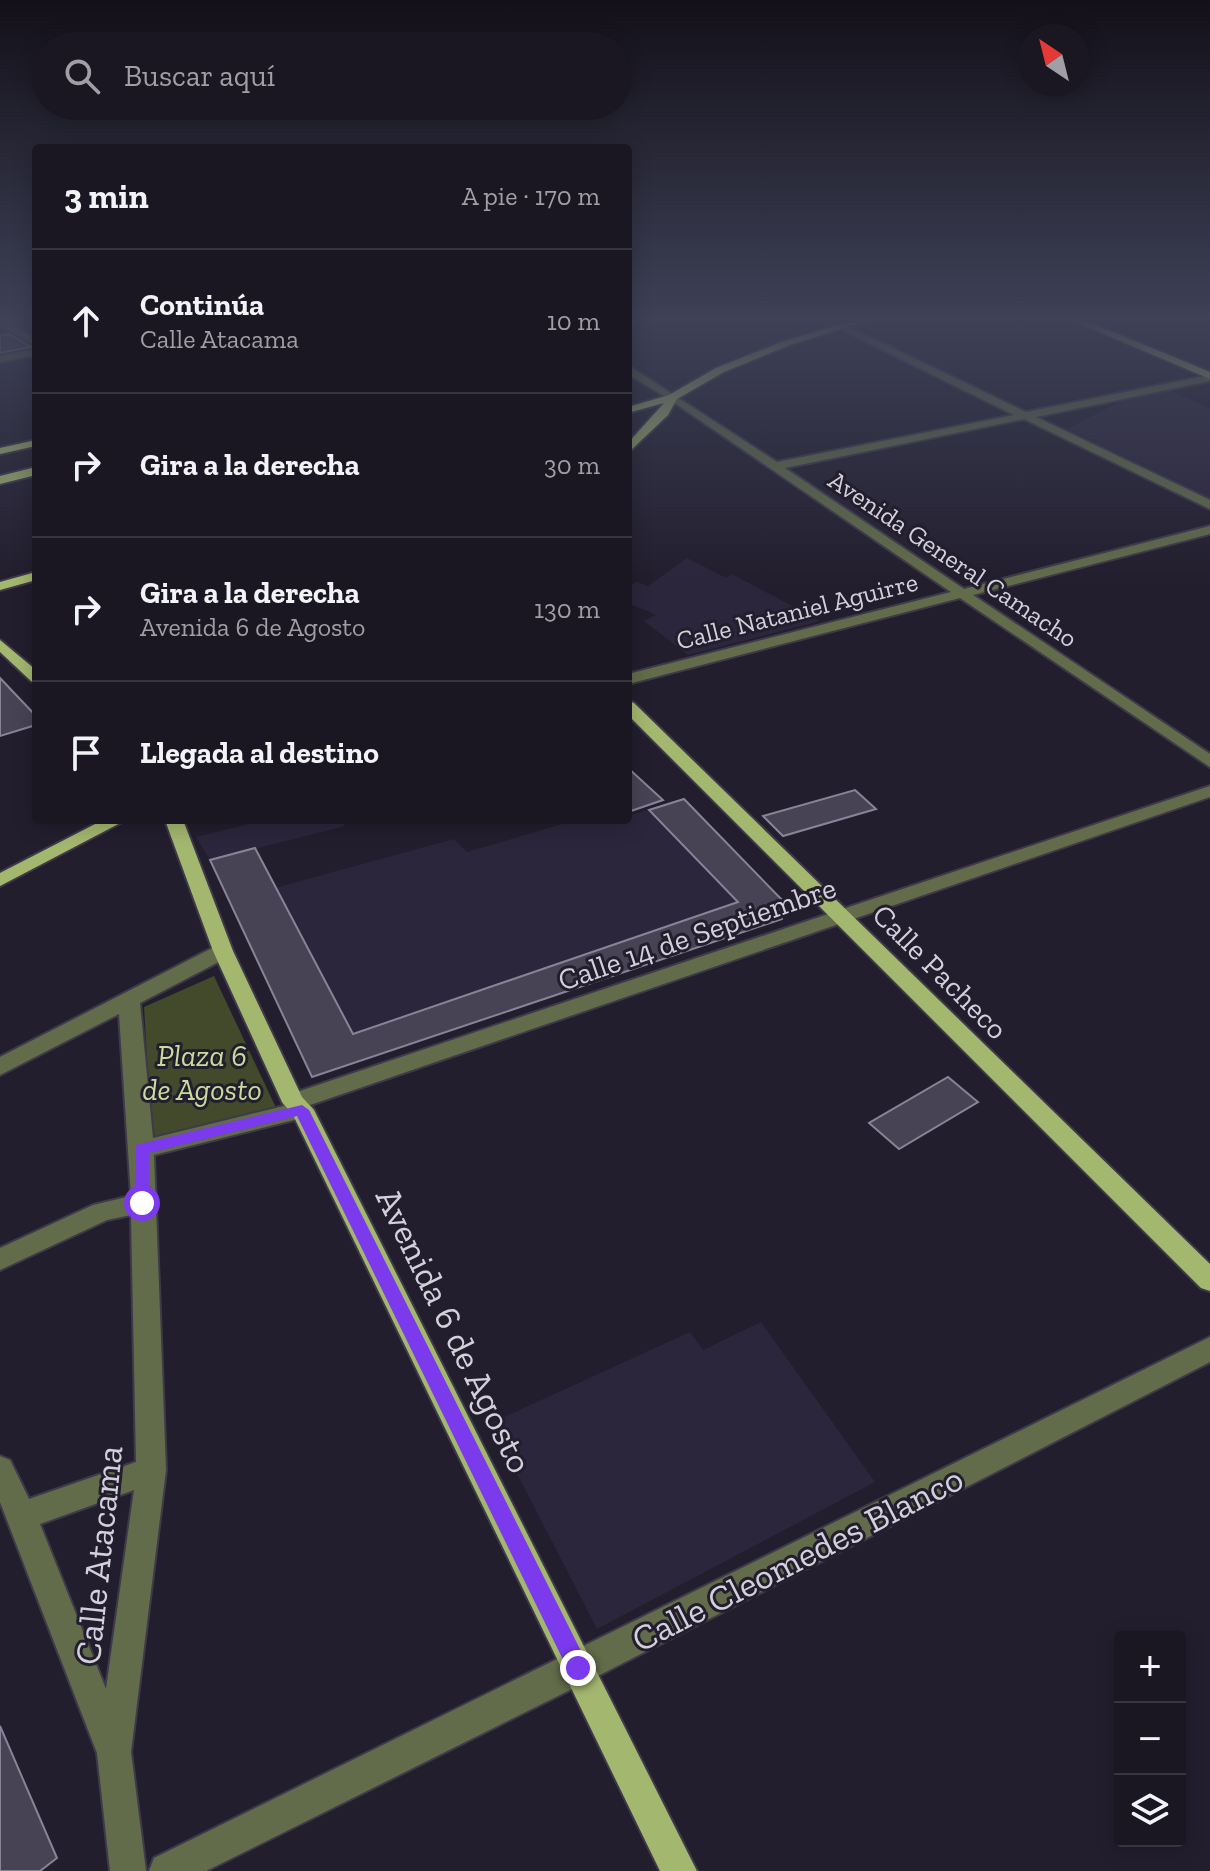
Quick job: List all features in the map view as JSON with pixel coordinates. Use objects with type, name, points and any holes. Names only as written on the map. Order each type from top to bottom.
[{"type":"main road","points":[[632,446],[668,405]]},
{"type":"main road","points":[[0,451],[32,444]]},
{"type":"main road","points":[[0,480],[32,472]]},
{"type":"main road","points":[[0,586],[32,577]]},
{"type":"main road","points":[[0,644],[32,674]]},
{"type":"main road","name":"Calle Pacheco","points":[[632,710],[1210,1280]]},
{"type":"main road","points":[[0,880],[109,824]]},
{"type":"main road","name":"Avenida 6 de Agosto","points":[[175,824],[223,951],[679,1871]]},
{"type":"street","name":"Avenida General Camacho","points":[[685,405],[1210,762]]},
{"type":"street","points":[[1004,405],[1210,505]]},
{"type":"street","points":[[772,467],[1076,405]]},
{"type":"street","name":"Calle Nataniel Aguirre","points":[[632,678],[1210,530]]},
{"type":"street","name":"Calle 14 de Septiembre","points":[[142,1149],[298,1106],[1210,791]]},
{"type":"street","points":[[0,1067],[223,951]]},
{"type":"street","name":"Calle Atacama","points":[[128,1871],[114,1752],[151,1470],[142,1149],[129,1002]]},
{"type":"street","points":[[0,1260],[102,1212],[142,1203]]},
{"type":"street","name":"Calle Cleomedes Blanco","points":[[167,1871],[578,1668],[1210,1349]]},
{"type":"street","points":[[0,1470],[22,1516],[114,1752]]},
{"type":"street","points":[[22,1516],[151,1470]]},
{"type":"shaded area","points":[[1113,405],[1202,405],[1210,409],[1210,498],[1067,429]]},
{"type":"shaded area","points":[[687,558],[726,578],[732,574],[820,621],[688,655],[644,621],[656,615],[632,605],[632,584],[636,582],[648,586]]},
{"type":"shaded area","points":[[684,799],[783,901],[782,919],[367,1059],[275,888],[454,839],[467,852],[562,824],[632,824],[632,815]]},
{"type":"shaded area","points":[[249,824],[346,824],[210,860],[196,837]]},
{"type":"shaded area","points":[[761,1322],[875,1482],[597,1629],[491,1423],[690,1332],[703,1350]]},
{"type":"green space","name":"Plaza 6 de Agosto","points":[[214,976],[278,1112],[152,1143],[144,1007]]},
{"type":"building","points":[[0,678],[32,712],[32,726],[0,736]]},
{"type":"building","points":[[632,772],[663,800],[632,811]]},
{"type":"building","points":[[855,790],[876,809],[783,836],[763,816]]},
{"type":"building","points":[[684,799],[783,901],[782,919],[312,1077],[210,860],[255,848],[353,1034],[738,902],[649,810]]},
{"type":"building","points":[[948,1077],[978,1102],[899,1149],[869,1123]]},
{"type":"building","points":[[0,1726],[57,1858],[40,1871],[0,1871]]},
{"type":"route","points":[[142,1203],[142,1149],[302,1110],[578,1668]]}]
